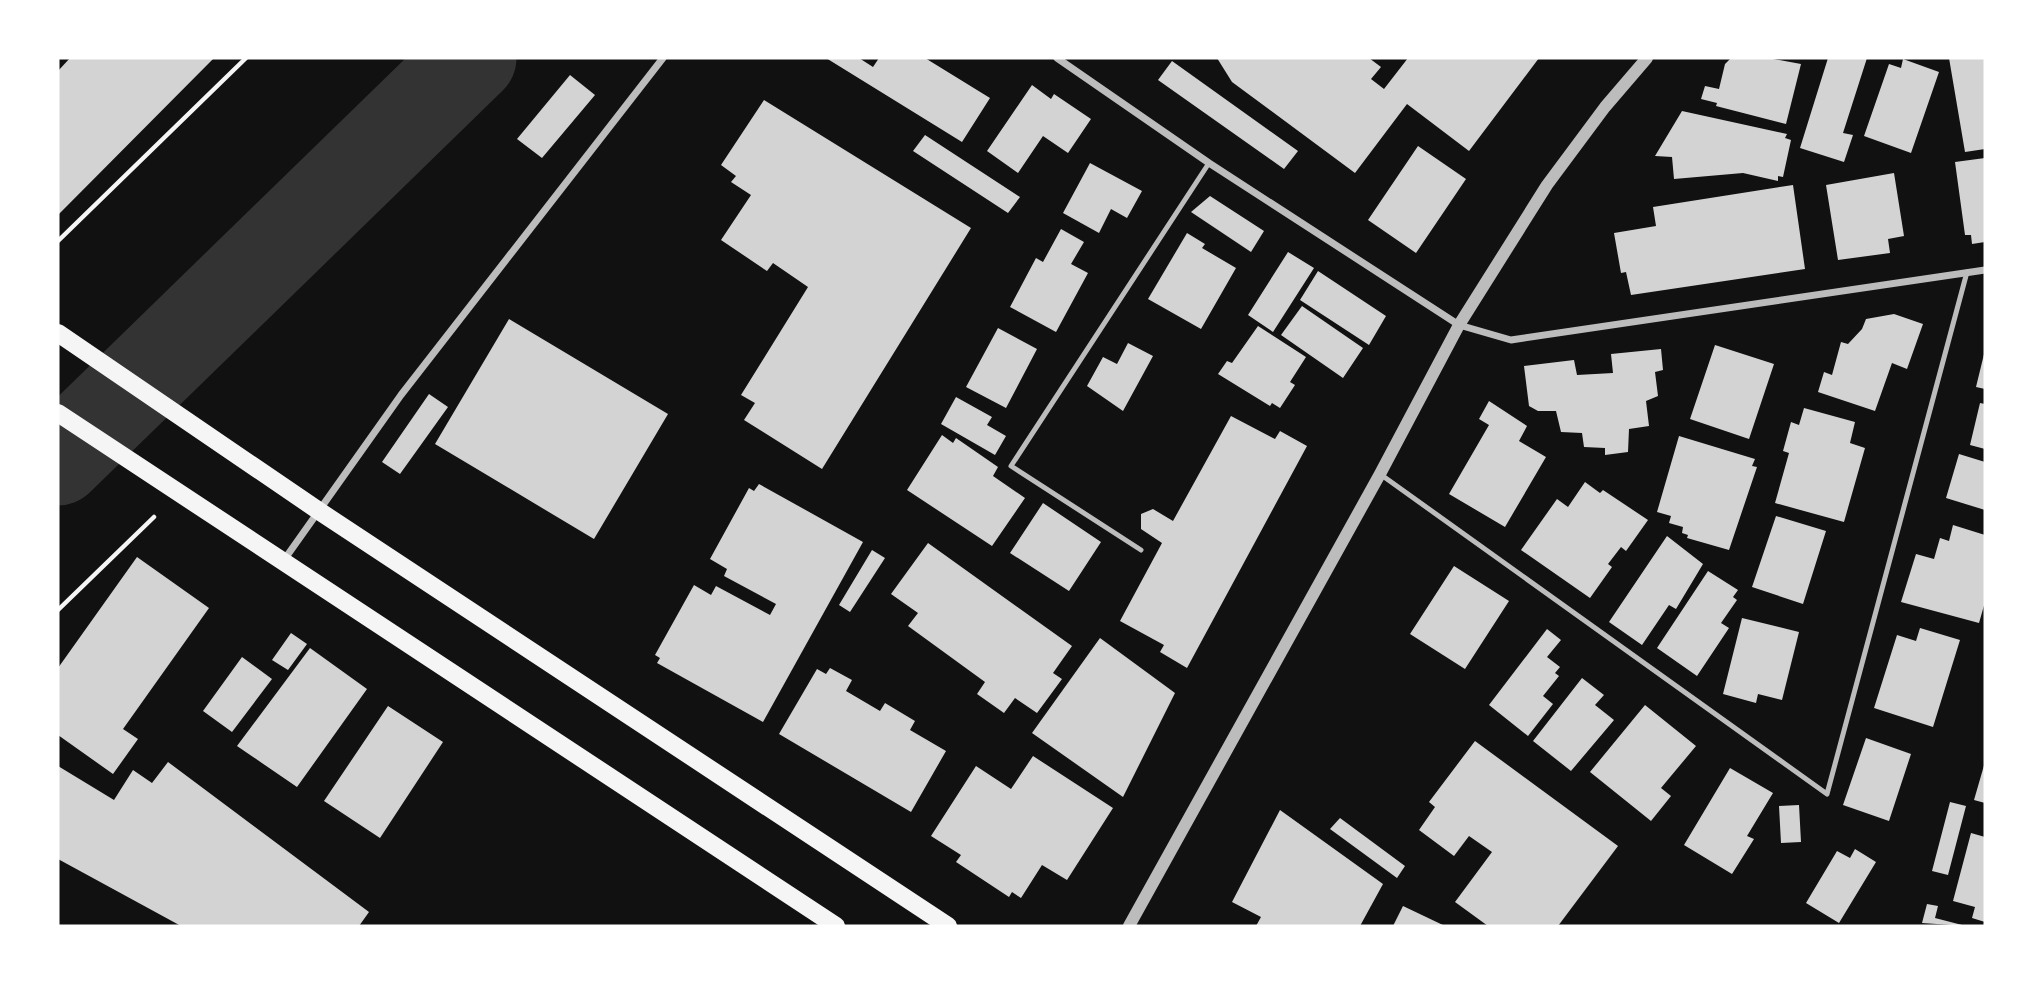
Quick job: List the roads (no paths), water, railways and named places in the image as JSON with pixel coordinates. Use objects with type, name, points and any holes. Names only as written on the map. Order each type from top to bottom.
[{"type":"main road","points":[[58,333],[318,511],[948,926]]},
{"type":"main road","points":[[58,413],[835,926]]},
{"type":"street","points":[[283,560],[401,394],[663,58]]},
{"type":"street","points":[[1057,58],[1209,163],[1459,325],[1511,340],[1985,270]]},
{"type":"street","points":[[1129,926],[1380,474],[1459,325],[1547,185],[1605,107],[1647,58]]},
{"type":"lane","points":[[1140,550],[1011,466],[1209,163]]},
{"type":"lane","points":[[1380,474],[1827,794],[1967,272]]},
{"type":"waterway","points":[[58,460],[471,58]]}]
